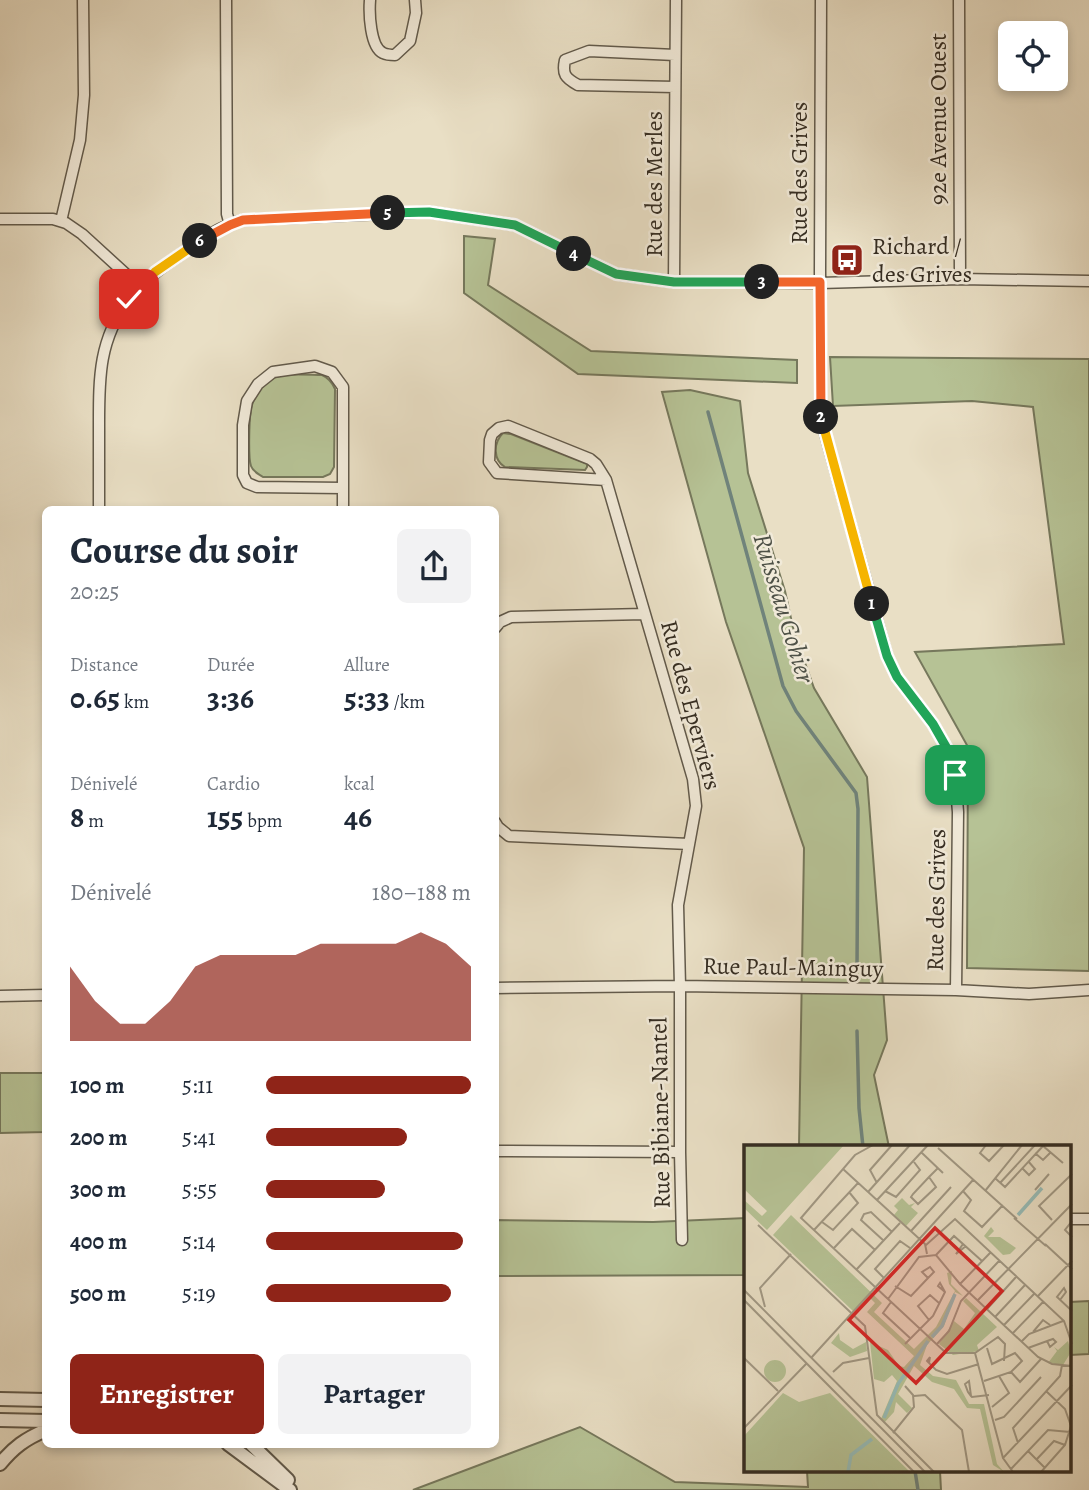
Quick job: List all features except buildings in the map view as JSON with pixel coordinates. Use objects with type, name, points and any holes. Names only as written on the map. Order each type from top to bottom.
[{"type":"street","points":[[61,221],[80,140],[83,0]]},
{"type":"street","points":[[226,0],[227,214],[230,225]]},
{"type":"street","points":[[370,0],[369,13],[374,45],[382,53],[395,55],[410,41],[416,13],[415,0]]},
{"type":"street","name":"Rue des Merles","points":[[674,282],[676,0]]},
{"type":"street","name":"Rue des Grives","points":[[821,0],[821,419],[887,656],[897,677],[944,743],[955,775],[958,812],[956,990]]},
{"type":"street","name":"92e Avenue Ouest","points":[[959,0],[960,279]]},
{"type":"street","name":"Rue des Merles","points":[[675,55],[589,51],[565,60],[563,69],[567,79],[578,85],[675,87]]},
{"type":"street","points":[[99,506],[99,377],[106,343],[117,319],[129,299],[155,272],[205,238],[243,220],[429,212],[515,225],[616,274],[674,282],[960,279],[1089,281]]},
{"type":"street","points":[[0,219],[61,221],[82,234],[140,287]]},
{"type":"street","points":[[343,488],[257,488],[247,483],[243,475],[243,425],[247,401],[258,384],[273,372],[315,366],[332,372],[343,387],[343,488],[343,506]]},
{"type":"street","name":"Rue des Eperviers","points":[[606,480],[497,473],[489,463],[489,440],[499,428],[508,426],[590,459],[606,480],[694,779],[696,806],[678,905],[680,986]]},
{"type":"street","points":[[499,623],[511,617],[645,614]]},
{"type":"street","points":[[499,828],[509,836],[689,844]]},
{"type":"street","name":"Rue Paul-Mainguy","points":[[499,988],[680,986],[956,990],[1029,994],[1089,990]]},
{"type":"street","name":"Rue Bibiane-Nantel","points":[[680,986],[682,1240]]},
{"type":"street","points":[[0,996],[42,995]]},
{"type":"street","points":[[499,1151],[680,1152]]},
{"type":"street","points":[[0,1399],[42,1400]]},
{"type":"street","points":[[0,1420],[42,1421]]},
{"type":"street","points":[[0,1464],[16,1446],[42,1432]]},
{"type":"street","points":[[233,1448],[290,1490]]},
{"type":"street","points":[[255,1448],[298,1490]]},
{"type":"green space","points":[[464,236],[495,239],[488,285],[591,351],[797,360],[797,383],[578,374],[464,293]]},
{"type":"green space","points":[[830,357],[1089,359],[1089,971],[967,968],[968,747],[915,652],[1064,644],[1033,407],[972,401],[833,406]]},
{"type":"green space","points":[[296,374],[322,375],[330,380],[335,389],[334,467],[330,474],[323,477],[263,477],[253,470],[250,461],[250,417],[255,398],[266,384],[277,377]]},
{"type":"green space","points":[[690,390],[740,401],[748,473],[785,591],[794,632],[814,688],[867,777],[887,1040],[874,1075],[889,1145],[799,1145],[804,848],[726,622],[662,392]]},
{"type":"green space","points":[[503,433],[587,464],[587,467],[585,470],[505,467],[496,456],[497,442]]},
{"type":"green space","points":[[0,1073],[42,1073],[42,1132],[0,1133]]},
{"type":"green space","points":[[744,1218],[744,1275],[499,1276],[499,1220],[653,1222]]},
{"type":"green space","points":[[1089,1301],[1089,1354],[1072,1355],[1072,1302]]},
{"type":"green space","points":[[580,1427],[675,1482],[808,1487],[807,1472],[940,1472],[941,1490],[413,1490]]},
{"type":"waterway","name":"Ruisseau Gohier","points":[[708,412],[783,686],[796,711],[856,793],[857,967]]},
{"type":"waterway","name":"Ruisseau Gohier","points":[[857,1031],[863,1145]]},
{"type":"waterway","name":"Ruisseau Gohier","points":[[915,1472],[918,1490]]},
{"type":"place","name":"Richard / des Grives","points":[[847,260]]},
{"type":"route","points":[[129,299],[155,272],[182,253],[211,234],[243,220],[429,212],[515,225],[616,274],[674,282],[820,282],[821,419],[828,447],[887,656],[897,677],[933,724],[949,752],[955,775]]}]
